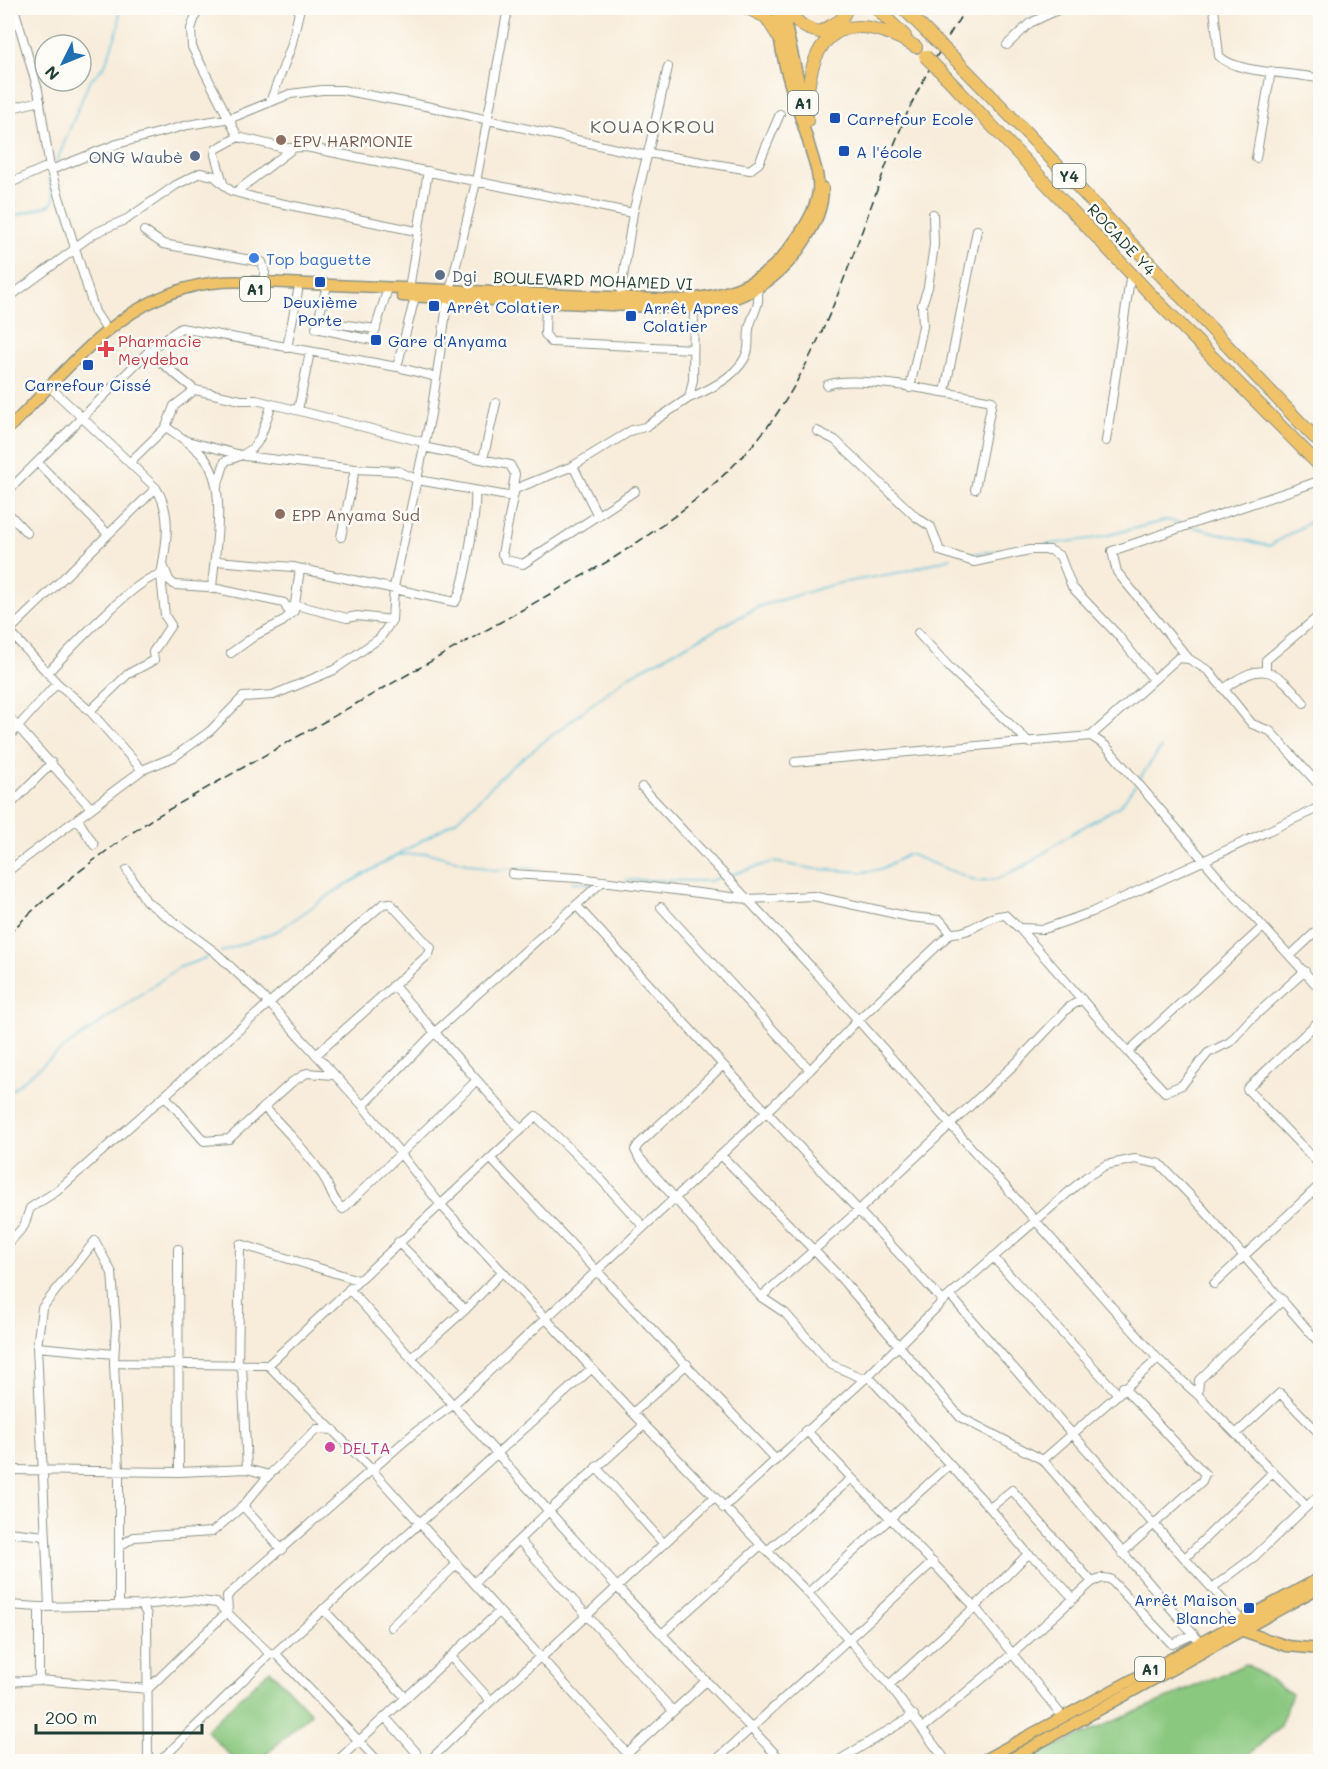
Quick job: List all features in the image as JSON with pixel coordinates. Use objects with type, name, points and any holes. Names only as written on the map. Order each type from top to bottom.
[{"type":"highway","points":[[747,8],[766,17],[780,39]]},
{"type":"highway","points":[[787,8],[802,26],[820,32],[841,20],[846,8]]},
{"type":"highway","name":"ROCADE Y4","points":[[876,8],[921,51],[1155,299],[1320,466]]},
{"type":"highway","name":"ROCADE Y4","points":[[903,8],[1063,169],[1179,298],[1320,443]]},
{"type":"highway","points":[[910,8],[925,28]]},
{"type":"highway","points":[[807,121],[809,76],[816,55],[834,33],[849,28],[878,28],[921,51]]},
{"type":"main road","name":"BOULEVARD MOHAMED VI","points":[[449,295],[620,297],[694,303],[731,292],[767,273],[792,244],[818,192],[815,167],[780,39],[778,8]]},
{"type":"main road","name":"BOULEVARD MOHAMED VI","points":[[186,289],[222,282],[263,282],[326,289],[388,291],[546,303],[694,303],[737,299],[772,280],[790,262],[807,238],[822,207],[822,176],[786,26],[787,8]]},
{"type":"main road","name":"BOULEVARD MOHAMED VI","points":[[186,289],[298,291],[326,289]]},
{"type":"main road","name":"A1","points":[[8,429],[107,330],[144,304],[186,289]]},
{"type":"main road","name":"A1","points":[[1005,1761],[1242,1626],[1320,1578]]},
{"type":"main road","name":"A1","points":[[980,1761],[1063,1717],[1197,1638],[1242,1626],[1320,1587]]},
{"type":"main road","points":[[1242,1626],[1287,1647],[1320,1649]]},
{"type":"street","points":[[14,8],[40,100],[50,168],[95,312],[107,330]]},
{"type":"street","points":[[198,8],[191,29],[192,47],[231,118],[238,137]]},
{"type":"street","points":[[270,102],[291,47],[300,8]]},
{"type":"street","points":[[8,872],[57,832],[78,820],[142,770],[174,756],[210,731],[243,697],[273,695],[344,665],[365,646],[380,638],[392,620],[394,587],[431,414],[449,295],[476,182],[508,8]]},
{"type":"street","points":[[1007,45],[1030,23],[1062,8]]},
{"type":"street","points":[[1214,8],[1219,56],[1227,63],[1320,79]]},
{"type":"street","points":[[620,297],[633,213],[668,67]]},
{"type":"street","points":[[1256,158],[1271,71]]},
{"type":"street","points":[[8,184],[126,142],[205,121],[231,118],[303,91],[342,90],[488,119],[647,155],[745,170],[755,169],[780,114]]},
{"type":"street","points":[[8,109],[40,100]]},
{"type":"street","points":[[224,183],[215,155],[216,148],[238,137],[284,148],[296,146],[428,171],[633,213]]},
{"type":"street","points":[[236,192],[296,146]]},
{"type":"street","points":[[398,367],[412,293],[416,231],[428,171]]},
{"type":"street","points":[[8,298],[95,233],[128,219],[195,174],[210,174],[224,183],[231,191],[416,231]]},
{"type":"street","points":[[909,388],[923,326],[922,305],[928,288],[934,245],[933,214]]},
{"type":"street","points":[[945,392],[977,230]]},
{"type":"street","points":[[144,231],[163,244],[262,262],[265,273],[263,282]]},
{"type":"street","points":[[1106,441],[1131,271]]},
{"type":"street","points":[[326,289],[316,328],[372,340],[388,291]]},
{"type":"street","points":[[511,497],[515,489],[573,466],[632,430],[645,427],[688,398],[707,391],[742,363],[748,352],[750,325],[759,303],[757,289]]},
{"type":"street","points":[[287,348],[298,291]]},
{"type":"street","points":[[546,303],[545,334],[551,342],[693,349]]},
{"type":"street","points":[[688,398],[693,380],[694,303]]},
{"type":"street","points":[[8,491],[148,352],[170,333],[181,328],[398,367],[436,377]]},
{"type":"street","points":[[148,352],[195,390],[298,410],[513,467],[516,478],[502,554],[507,560],[519,564],[540,554],[597,514],[635,491]]},
{"type":"street","points":[[298,410],[310,352]]},
{"type":"street","points":[[827,385],[837,380],[863,381],[992,401],[975,489]]},
{"type":"street","points":[[50,387],[156,488],[162,498],[168,520],[161,575],[165,616],[171,625],[153,652],[154,660],[128,674],[90,711]]},
{"type":"street","points":[[130,462],[166,427],[174,406],[195,390]]},
{"type":"street","points":[[483,459],[496,403]]},
{"type":"street","points":[[212,589],[216,561],[217,488],[225,461],[245,456],[255,450],[272,404]]},
{"type":"street","points":[[166,427],[187,441],[206,459],[217,488]]},
{"type":"street","points":[[817,431],[835,440],[916,517],[931,527],[940,551],[974,562],[1030,550],[1050,550],[1060,556],[1072,587],[1117,634],[1152,678]]},
{"type":"street","points":[[187,441],[245,456],[355,469],[399,471],[418,480],[511,497]]},
{"type":"street","points":[[37,462],[108,534]]},
{"type":"street","points":[[573,466],[597,514]]},
{"type":"street","points":[[341,537],[355,469]]},
{"type":"street","points":[[1319,481],[1112,551],[1117,572],[1190,659],[1209,671],[1252,724],[1270,731],[1320,786]]},
{"type":"street","points":[[142,770],[90,711],[57,683],[8,630],[156,488]]},
{"type":"street","points":[[216,561],[300,569],[394,587],[449,603],[457,600],[473,530],[475,491]]},
{"type":"street","points":[[8,513],[27,533]]},
{"type":"street","points":[[163,565],[172,584],[284,603],[287,609],[296,606],[347,618],[357,616],[392,620]]},
{"type":"street","points":[[231,653],[256,635],[282,622],[296,606],[300,569]]},
{"type":"street","points":[[48,671],[134,588],[150,576],[161,575]]},
{"type":"street","points":[[1266,671],[1266,660],[1320,615]]},
{"type":"street","points":[[918,633],[950,668],[1030,743]]},
{"type":"street","points":[[795,762],[1091,736],[1152,678],[1178,657],[1190,659]]},
{"type":"street","points":[[1224,689],[1238,678],[1258,670],[1266,671],[1287,685],[1304,703]]},
{"type":"street","points":[[8,738],[57,683]]},
{"type":"street","points":[[8,716],[91,808]]},
{"type":"street","points":[[1091,736],[1106,746],[1263,927],[1320,989]]},
{"type":"street","points":[[8,807],[52,763]]},
{"type":"street","points":[[642,787],[858,1020],[1158,1359],[1198,1395],[1306,1506]]},
{"type":"street","points":[[1019,928],[1044,929],[1092,912],[1320,807]]},
{"type":"street","points":[[78,820],[94,845]]},
{"type":"street","points":[[127,870],[146,901],[215,952],[269,1003],[363,1106],[440,1204],[502,1272],[713,1498],[808,1593],[914,1715],[947,1761]]},
{"type":"street","points":[[512,874],[603,881],[747,899],[813,896],[910,917],[940,920],[951,933]]},
{"type":"street","points":[[363,1106],[434,1033],[603,881]]},
{"type":"street","points":[[8,1244],[24,1226],[30,1208],[57,1191],[383,904],[390,903],[431,948],[429,954],[316,1055]]},
{"type":"street","points":[[576,905],[858,1211],[946,1298],[1156,1524],[1242,1626]]},
{"type":"street","points":[[661,907],[810,1070]]},
{"type":"street","points":[[8,1682],[39,1680],[148,1689],[228,1611],[228,1596],[414,1433],[454,1404],[594,1271],[722,1155],[858,1020],[951,933],[964,933],[993,915],[1005,915],[1165,1092],[1182,1085],[1208,1053],[1230,1042],[1250,1020],[1305,971]]},
{"type":"street","points":[[1128,1052],[1263,927]]},
{"type":"street","points":[[1290,956],[1320,928]]},
{"type":"street","points":[[393,985],[476,1082],[521,1130]]},
{"type":"street","points":[[761,1297],[858,1211],[1017,1062],[1068,1008],[1082,999]]},
{"type":"street","points":[[1320,1020],[1247,1089],[1320,1166]]},
{"type":"street","points":[[723,1065],[635,1150],[761,1297],[786,1313],[830,1364],[866,1378],[990,1508],[1028,1554],[1042,1563],[1073,1598]]},
{"type":"street","points":[[166,1097],[204,1142],[229,1139],[292,1082],[307,1073],[334,1075]]},
{"type":"street","points":[[264,1107],[302,1146],[326,1180],[334,1202],[343,1209],[476,1082]]},
{"type":"street","points":[[37,1347],[114,1359],[179,1364],[268,1365],[536,1116],[597,1175],[643,1226]]},
{"type":"street","points":[[722,1155],[813,1252],[839,1276],[960,1417],[1043,1460],[1197,1638],[1172,1644],[1110,1579],[1103,1578],[1092,1582],[1012,1654],[923,1728]]},
{"type":"street","points":[[491,1159],[594,1271],[687,1364],[775,1459]]},
{"type":"street","points":[[723,1508],[806,1430],[866,1378],[946,1298],[1086,1177],[1106,1165],[1135,1159],[1160,1164],[1246,1257],[1320,1344]]},
{"type":"street","points":[[1214,1284],[1246,1257],[1320,1185]]},
{"type":"street","points":[[39,1680],[44,1606],[45,1536],[37,1347],[42,1308],[95,1241],[112,1273],[116,1326],[114,1359],[119,1471],[119,1604]]},
{"type":"street","points":[[398,1242],[465,1310]]},
{"type":"street","points":[[247,1469],[240,1366],[240,1244],[358,1280]]},
{"type":"street","points":[[178,1249],[179,1472]]},
{"type":"street","points":[[993,1257],[1120,1390],[1205,1474],[1202,1481],[1122,1553]]},
{"type":"street","points":[[412,1357],[465,1310],[502,1272]]},
{"type":"street","points":[[348,1289],[618,1587],[783,1761]]},
{"type":"street","points":[[1198,1395],[1199,1380],[1283,1300]]},
{"type":"street","points":[[1043,1460],[1158,1359]]},
{"type":"street","points":[[633,1413],[687,1364]]},
{"type":"street","points":[[268,1365],[372,1470],[635,1761]]},
{"type":"street","points":[[159,1761],[273,1654],[591,1369]]},
{"type":"street","points":[[1236,1434],[1280,1393],[1320,1434]]},
{"type":"street","points":[[475,1582],[596,1467],[644,1425]]},
{"type":"street","points":[[120,1546],[134,1537],[212,1533],[243,1506],[269,1475],[317,1429],[334,1430]]},
{"type":"street","points":[[806,1430],[975,1607],[1063,1717]]},
{"type":"street","points":[[808,1593],[949,1465]]},
{"type":"street","points":[[596,1467],[664,1544]]},
{"type":"street","points":[[8,1470],[179,1472],[247,1469],[269,1475]]},
{"type":"street","points":[[1185,1558],[1273,1472]]},
{"type":"street","points":[[663,1633],[852,1478]]},
{"type":"street","points":[[990,1508],[1012,1490],[1092,1582]]},
{"type":"street","points":[[1212,1588],[1254,1557],[1320,1494]]},
{"type":"street","points":[[428,1761],[713,1498]]},
{"type":"street","points":[[243,1506],[282,1550]]},
{"type":"street","points":[[8,1532],[45,1536]]},
{"type":"street","points":[[519,1540],[673,1711]]},
{"type":"street","points":[[889,1685],[975,1607],[1028,1554]]},
{"type":"street","points":[[714,1761],[933,1562]]},
{"type":"street","points":[[391,1627],[457,1564]]},
{"type":"street","points":[[8,1605],[142,1605],[191,1600],[217,1603],[273,1654],[379,1761]]},
{"type":"street","points":[[142,1605],[147,1615],[148,1761]]},
{"type":"street","points":[[323,1609],[406,1698]]},
{"type":"street","points":[[336,1761],[452,1658],[499,1612]]},
{"type":"street","points":[[452,1658],[491,1701]]},
{"type":"street","points":[[628,1753],[706,1681]]},
{"type":"street","points":[[836,1761],[914,1715]]},
{"type":"street","points":[[385,1717],[416,1752]]},
{"type":"green space","points":[[1246,1664],[1292,1694],[1279,1728],[1241,1761],[1022,1761]]},
{"type":"green space","points":[[270,1670],[311,1713],[259,1761],[235,1761],[206,1730]]},
{"type":"waterway","points":[[56,163],[89,82],[105,65],[119,26],[119,8]]},
{"type":"waterway","points":[[8,218],[50,205],[54,200],[49,179]]},
{"type":"waterway","points":[[1194,527],[1269,546],[1320,516]]},
{"type":"waterway","points":[[964,555],[1097,538],[1167,520],[1180,523]]},
{"type":"waterway","points":[[221,952],[279,930],[334,892],[457,820],[510,768],[627,677],[760,606],[835,584],[902,572],[951,558]]},
{"type":"waterway","points":[[1139,779],[1161,748]]},
{"type":"waterway","points":[[730,875],[773,862],[815,869],[864,872],[881,869],[909,854],[977,881],[997,879],[1030,863],[1066,837],[1121,805],[1135,785]]},
{"type":"waterway","points":[[399,855],[428,853],[494,870],[528,868],[539,872]]},
{"type":"waterway","points":[[626,880],[709,881],[722,877]]},
{"type":"waterway","points":[[572,882],[591,883]]},
{"type":"waterway","points":[[8,1093],[56,1054],[178,968],[214,955]]},
{"type":"railway","points":[[8,935],[77,873],[152,819],[612,559],[683,510],[727,472],[747,452],[782,406],[819,339],[910,108],[932,64],[966,8]]},
{"type":"place","name":"Carrefour Ecole","points":[[835,118]]},
{"type":"place","name":"EPV HARMONIE","points":[[281,140]]},
{"type":"place","name":"A l'école","points":[[844,151]]},
{"type":"place","name":"ONG Waubè","points":[[195,156]]},
{"type":"place","name":"Top baguette","points":[[254,258]]},
{"type":"place","name":"Dgi","points":[[440,275]]},
{"type":"place","name":"Deuxième Porte","points":[[320,282]]},
{"type":"place","name":"Arrêt Colatier","points":[[434,306]]},
{"type":"place","name":"Arrêt Apres Colatier","points":[[631,316]]},
{"type":"place","name":"Gare d'Anyama","points":[[376,340]]},
{"type":"place","name":"Pharmacie Meydeba","points":[[106,349]]},
{"type":"place","name":"Carrefour Cissé","points":[[88,365]]},
{"type":"place","name":"EPP Anyama Sud","points":[[280,514]]},
{"type":"place","name":"DELTA","points":[[330,1447]]},
{"type":"place","name":"Arrêt Maison Blanche","points":[[1249,1608]]},
{"type":"district","name":"KOUAOKROU","points":[[653,126]]}]
